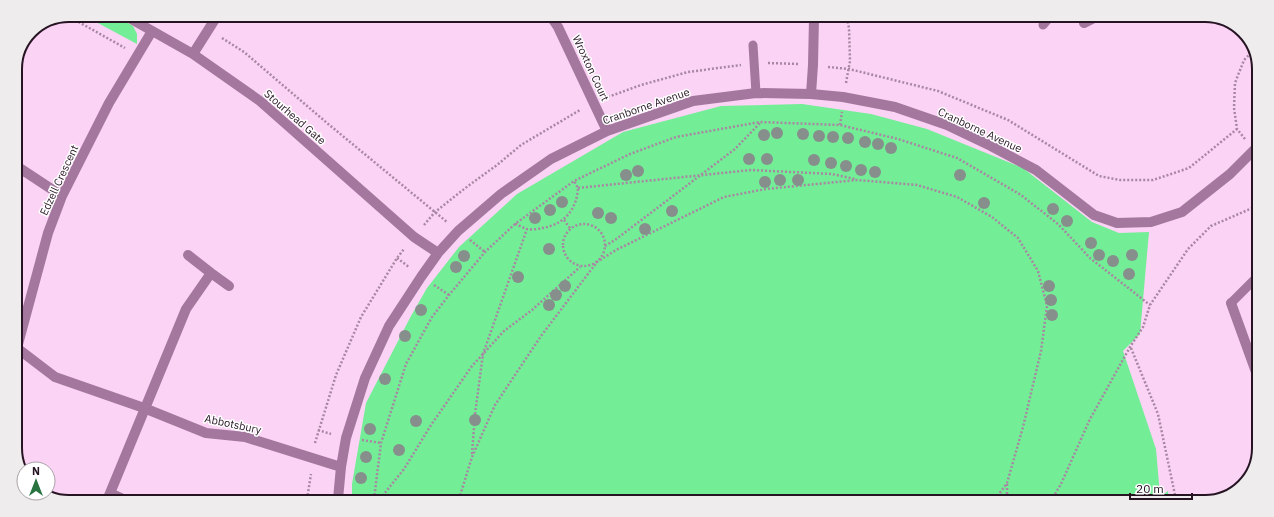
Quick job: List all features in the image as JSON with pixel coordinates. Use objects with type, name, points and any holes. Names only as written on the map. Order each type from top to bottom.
[{"type":"street","name":"Stourhead Gate","points":[[136,22],[193,54],[260,101],[414,237],[438,253]]},
{"type":"street","points":[[193,54],[213,22]]},
{"type":"street","name":"Wroxton Court","points":[[554,22],[607,131]]},
{"type":"street","points":[[811,94],[814,22]]},
{"type":"street","name":"Edzell Crescent","points":[[22,327],[48,234],[62,196],[109,103],[152,31]]},
{"type":"street","name":"Cranborne Avenue","points":[[338,495],[346,438],[365,378],[389,326],[438,253],[458,231],[501,194],[551,159],[607,131],[693,101],[756,93],[811,94],[843,97],[895,108],[948,125],[1036,170],[1094,215],[1118,223],[1151,222],[1182,212],[1230,174],[1252,152]]},
{"type":"street","points":[[22,170],[62,196]]},
{"type":"street","points":[[188,255],[229,286]]},
{"type":"street","points":[[109,495],[186,309],[211,273]]},
{"type":"street","points":[[1231,303],[1252,361]]},
{"type":"street","name":"Abbotsbury","points":[[22,353],[55,377],[144,408],[206,432],[245,437],[341,467]]},
{"type":"lane","points":[[753,45],[756,93]]},
{"type":"lane","points":[[1231,303],[1252,282]]},
{"type":"path","points":[[79,22],[138,55]]},
{"type":"path","points":[[840,125],[843,97],[850,61],[848,22]]},
{"type":"path","points":[[208,29],[244,52],[327,123],[485,252]]},
{"type":"path","points":[[1249,55],[1244,60],[1235,83],[1234,108],[1237,129],[1252,144]]},
{"type":"path","points":[[308,495],[311,458],[318,430],[336,375],[361,317],[397,258],[435,212],[468,186],[521,145],[594,103],[641,85],[681,74],[754,63],[813,65],[849,69],[938,91],[1008,120],[1099,176],[1120,180],[1153,180],[1189,168],[1237,129]]},
{"type":"path","points":[[605,246],[735,149],[760,122]]},
{"type":"path","points":[[374,495],[381,443],[406,364],[432,317],[485,252],[516,224],[574,181],[630,154],[676,137],[760,122],[840,125],[898,139],[957,158],[1014,191],[1058,224],[1090,258],[1150,306]]},
{"type":"path","points":[[578,188],[751,170],[791,171],[832,174],[857,180],[917,185],[958,197],[992,217],[1018,238],[1038,271],[1046,306],[1041,351],[1023,427],[1007,484],[1007,495]]},
{"type":"path","points":[[460,495],[472,457],[495,405],[541,336],[597,262],[604,253],[604,239],[596,228],[590,224],[576,224],[570,228],[563,239],[562,246],[564,254],[573,264],[588,266],[597,262],[616,250],[724,197],[766,189],[857,180]]},
{"type":"path","points":[[516,224],[527,229],[537,229],[547,228],[562,222],[572,211],[578,198],[578,188],[574,181]]},
{"type":"path","points":[[1055,495],[1090,419],[1130,347],[1143,328],[1150,306],[1188,249],[1211,226],[1252,209]]},
{"type":"path","points":[[564,220],[570,228]]},
{"type":"path","points":[[472,457],[475,414],[483,354],[527,229]]},
{"type":"path","points":[[383,495],[404,469],[431,425],[472,366],[504,331],[532,310],[580,266]]},
{"type":"path","points":[[1130,347],[1158,414],[1175,495]]},
{"type":"path","points":[[999,495],[1007,484]]},
{"type":"green space","points":[[96,22],[126,22],[133,26],[137,34],[137,44]]},
{"type":"green space","points":[[802,104],[871,114],[927,129],[1023,168],[1092,222],[1119,233],[1149,232],[1140,334],[1123,351],[1156,449],[1160,495],[352,495],[352,484],[366,403],[427,288],[459,247],[517,194],[623,132],[721,106]]},
{"type":"green space","points":[[1168,491],[1168,495],[1163,495]]}]
